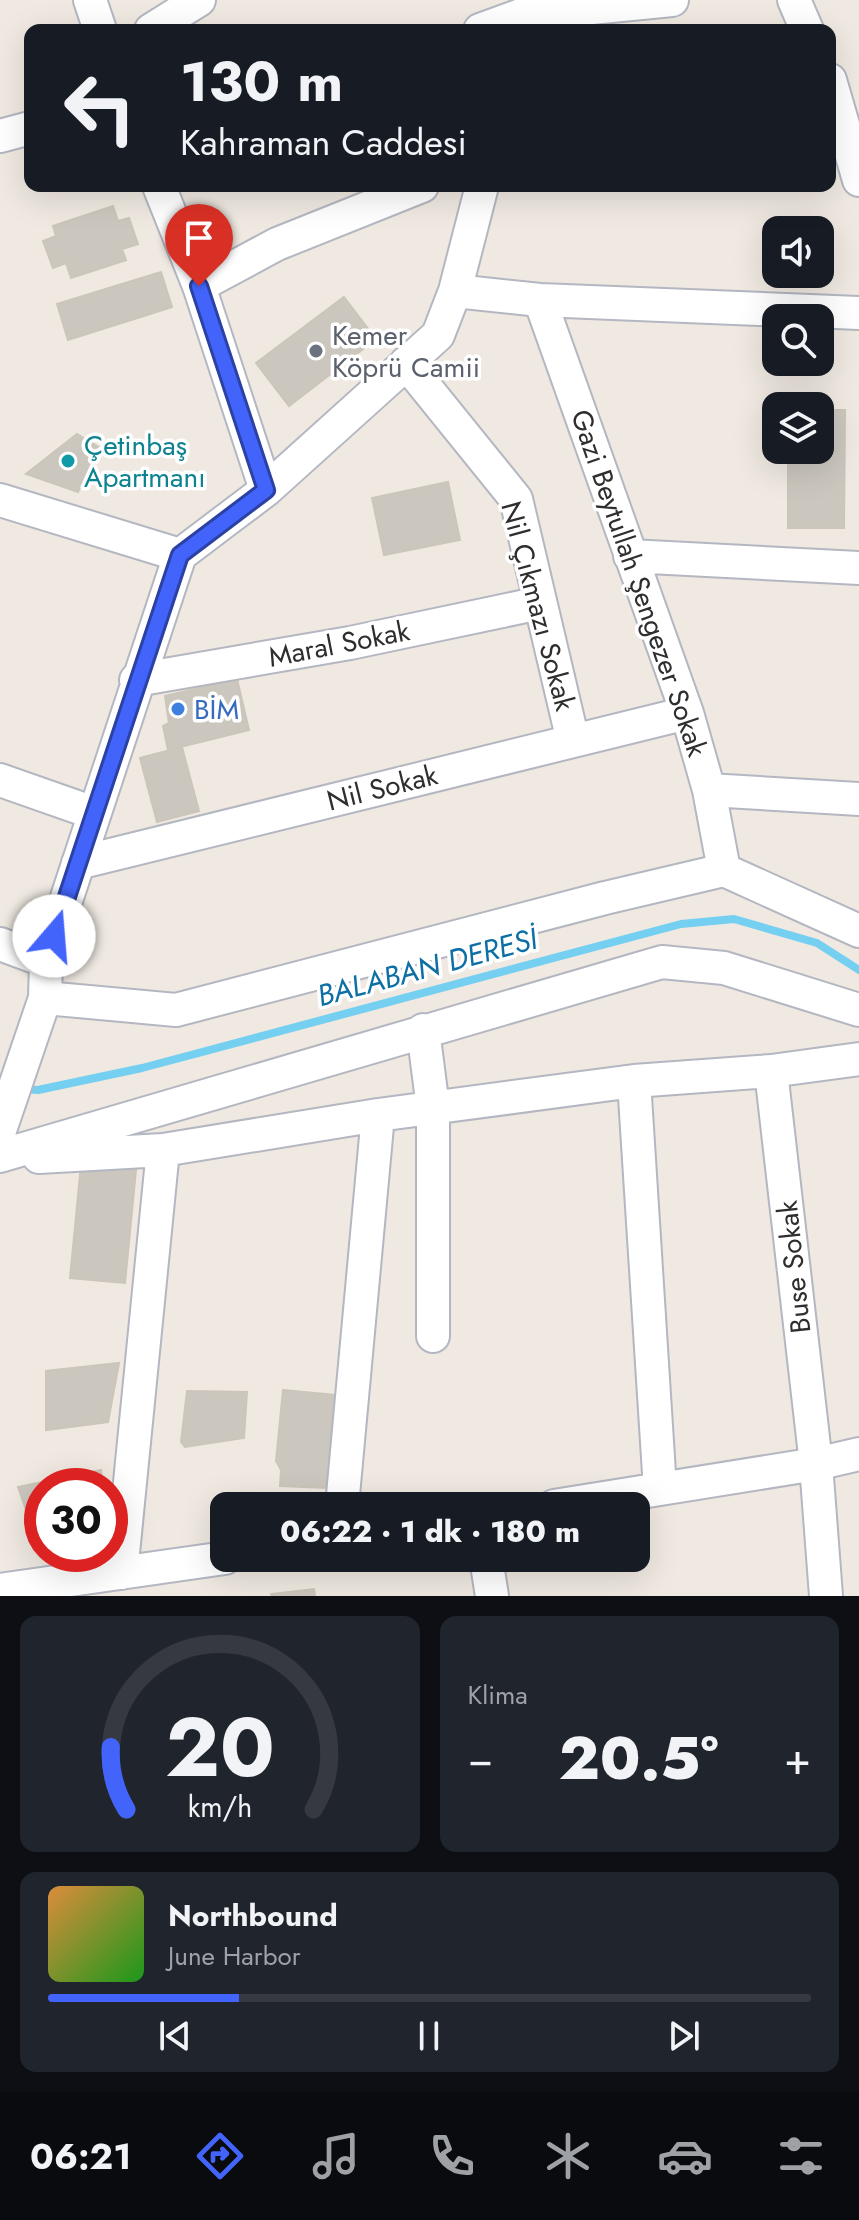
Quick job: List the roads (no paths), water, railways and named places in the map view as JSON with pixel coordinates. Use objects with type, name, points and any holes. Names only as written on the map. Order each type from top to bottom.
[{"type":"street","points":[[90,0],[98,24]]},
{"type":"street","points":[[161,24],[199,0]]},
{"type":"street","points":[[492,24],[519,11],[672,0]]},
{"type":"street","points":[[794,0],[804,24]]},
{"type":"street","points":[[836,101],[859,180]]},
{"type":"street","points":[[0,136],[24,130]]},
{"type":"street","points":[[161,192],[199,286],[266,490]]},
{"type":"street","points":[[199,286],[277,244],[407,192]]},
{"type":"street","points":[[2,1133],[45,998],[46,961],[136,680],[180,555],[266,490],[438,335],[455,291],[480,192]]},
{"type":"street","points":[[455,291],[540,300],[859,313]]},
{"type":"street","name":"Gazi Beytullah Şengezer Sokak","points":[[540,300],[687,713],[709,790],[724,870]]},
{"type":"street","name":"Nil Çıkmazı Sokak","points":[[406,363],[516,499],[573,741]]},
{"type":"street","points":[[0,500],[180,555]]},
{"type":"street","points":[[630,556],[859,568]]},
{"type":"street","name":"Maral Sokak","points":[[136,680],[350,643],[540,603]]},
{"type":"street","name":"Nil Sokak","points":[[78,863],[687,713]]},
{"type":"street","points":[[0,780],[94,813]]},
{"type":"street","points":[[709,790],[859,799]]},
{"type":"street","points":[[45,998],[176,1010],[724,870],[859,931]]},
{"type":"street","points":[[0,944],[46,961]]},
{"type":"street","points":[[2,1133],[423,1030],[662,962],[724,968],[859,1010]]},
{"type":"street","points":[[423,1030],[433,1108],[433,1336]]},
{"type":"street","points":[[2,1133],[163,1150],[378,1115],[634,1081],[771,1071],[859,1059]]},
{"type":"street","name":"Buse Sokak","points":[[771,1071],[816,1464],[826,1596]]},
{"type":"street","points":[[634,1081],[660,1489]]},
{"type":"street","points":[[343,1492],[378,1115]]},
{"type":"street","points":[[121,1573],[163,1150]]},
{"type":"street","points":[[641,1492],[816,1464],[859,1454]]},
{"type":"street","points":[[0,1590],[86,1587],[121,1573],[210,1560]]},
{"type":"street","points":[[488,1572],[492,1596]]},
{"type":"waterway","name":"BALABAN DERESİ","points":[[21,1089],[38,1090],[142,1068],[681,924],[734,919],[817,943],[859,970]]},
{"type":"place","name":"Kemer Köprü Camii","points":[[316,351]]},
{"type":"place","name":"Çetinbaş Apartmanı","points":[[68,461]]},
{"type":"place","name":"BİM","points":[[178,709]]}]
